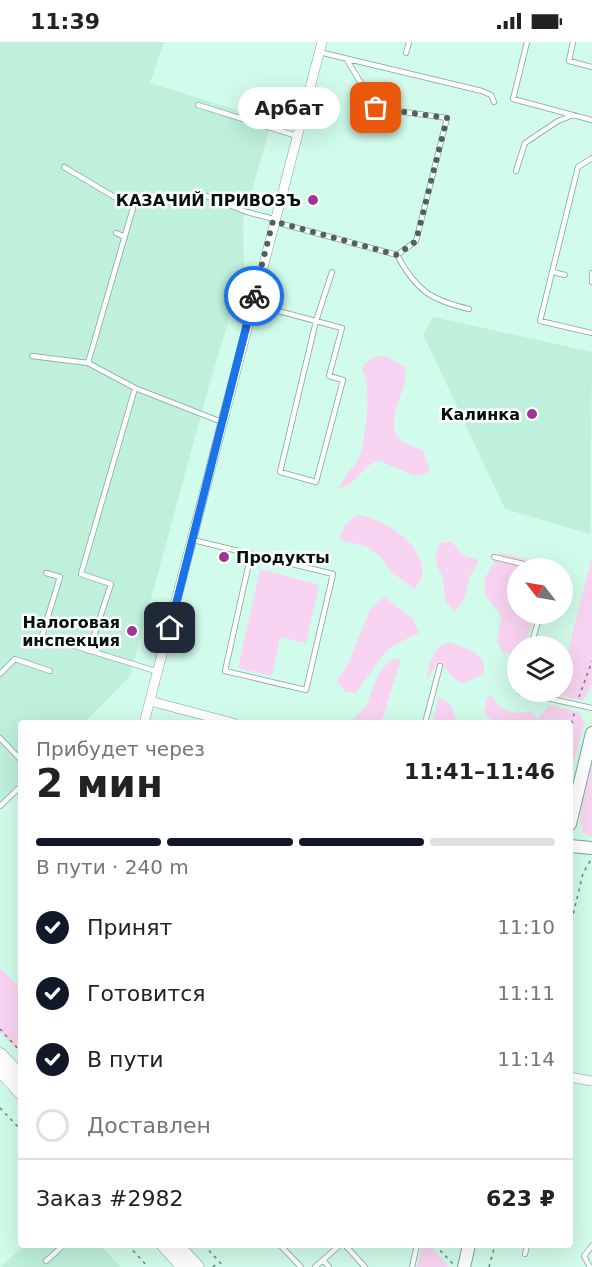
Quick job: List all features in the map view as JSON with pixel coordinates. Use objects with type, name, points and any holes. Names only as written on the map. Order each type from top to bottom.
[{"type":"main road","points":[[0,1055],[18,1075]]},
{"type":"main road","points":[[0,1069],[18,1089]]},
{"type":"main road","points":[[167,1248],[184,1267]]},
{"type":"main road","points":[[180,1248],[197,1267]]},
{"type":"street","points":[[145,720],[194,540],[252,304],[321,47]]},
{"type":"street","points":[[150,701],[222,720]]},
{"type":"street","points":[[573,812],[592,734]]},
{"type":"street","points":[[573,846],[592,848]]},
{"type":"street","points":[[573,1078],[592,1081]]},
{"type":"street","points":[[464,1267],[468,1248]]},
{"type":"lane","points":[[406,53],[408,42]]},
{"type":"lane","points":[[527,42],[513,99],[592,120]]},
{"type":"lane","points":[[573,42],[569,61],[592,67]]},
{"type":"lane","points":[[321,47],[347,60],[482,91],[491,95],[494,102]]},
{"type":"lane","points":[[347,60],[376,108],[447,118],[416,241],[397,255]]},
{"type":"lane","points":[[198,105],[297,136]]},
{"type":"lane","points":[[516,171],[525,142],[558,121],[573,115]]},
{"type":"lane","points":[[592,158],[578,167],[540,321],[592,333]]},
{"type":"lane","points":[[64,167],[133,208],[88,363]]},
{"type":"lane","points":[[196,192],[247,212],[397,255],[407,274],[420,290],[450,305],[469,309]]},
{"type":"lane","points":[[116,233],[125,237]]},
{"type":"lane","points":[[252,304],[316,321],[342,328],[329,376],[344,380],[316,482],[280,472],[316,321],[332,272]]},
{"type":"lane","points":[[552,272],[565,275]]},
{"type":"lane","points":[[589,281],[592,273]]},
{"type":"lane","points":[[32,356],[88,363],[135,388],[222,422]]},
{"type":"lane","points":[[89,651],[111,584],[81,574],[135,388]]},
{"type":"lane","points":[[194,540],[333,574],[306,690],[225,671],[251,554]]},
{"type":"lane","points":[[494,557],[507,560]]},
{"type":"lane","points":[[46,573],[60,577],[42,636],[159,672]]},
{"type":"lane","points":[[0,674],[15,659],[50,671]]},
{"type":"lane","points":[[426,720],[440,666]]},
{"type":"lane","points":[[568,702],[592,708]]},
{"type":"lane","points":[[0,738],[18,757]]},
{"type":"lane","points":[[0,806],[18,789]]},
{"type":"lane","points":[[590,1267],[584,1256],[592,1246]]},
{"type":"lane","points":[[46,1261],[61,1248]]},
{"type":"lane","points":[[283,1248],[301,1267]]},
{"type":"lane","points":[[315,1267],[337,1248]]},
{"type":"lane","points":[[348,1248],[365,1267]]},
{"type":"lane","points":[[412,1267],[416,1248]]},
{"type":"lane","points":[[525,1254],[526,1248]]},
{"type":"lane","points":[[323,1260],[329,1267]]},
{"type":"path","points":[[573,720],[592,661]]},
{"type":"path","points":[[573,915],[583,873],[592,857]]},
{"type":"path","points":[[0,1029],[18,1049]]},
{"type":"path","points":[[0,1108],[18,1127]]},
{"type":"path","points":[[131,1248],[148,1267]]},
{"type":"path","points":[[207,1248],[224,1267]]},
{"type":"path","points":[[438,1248],[456,1267]]},
{"type":"path","points":[[489,1267],[494,1248]]},
{"type":"path","points":[[213,1267],[218,1261]]},
{"type":"shaded area","points":[[0,42],[164,42],[150,83],[272,121],[243,221],[244,269],[208,389],[130,676],[87,720],[18,720],[18,784],[0,800]]},
{"type":"shaded area","points":[[433,317],[592,352],[590,534],[505,509],[423,334]]},
{"type":"shaded area","points":[[386,356],[405,367],[406,376],[394,417],[396,435],[403,442],[424,452],[430,472],[415,476],[380,461],[369,466],[350,483],[339,488],[359,457],[363,444],[367,398],[367,386],[362,370],[364,364],[375,357]]},
{"type":"shaded area","points":[[358,515],[391,527],[411,544],[422,565],[422,576],[415,589],[391,572],[380,556],[366,546],[339,540],[346,525]]},
{"type":"shaded area","points":[[452,542],[462,555],[479,560],[469,578],[464,599],[455,612],[445,601],[443,578],[435,557],[439,544]]},
{"type":"shaded area","points":[[499,552],[520,558],[507,558],[507,624],[532,624],[527,636],[507,636],[507,653],[503,653],[497,641],[501,617],[487,597],[484,584],[487,573]]},
{"type":"shaded area","points":[[592,556],[592,684],[583,701],[573,699],[572,636]]},
{"type":"shaded area","points":[[260,569],[319,585],[306,643],[280,637],[272,676],[238,668]]},
{"type":"shaded area","points":[[384,597],[413,619],[419,633],[387,651],[356,693],[344,691],[337,681],[347,666],[370,610]]},
{"type":"shaded area","points":[[450,642],[469,649],[479,656],[484,667],[484,674],[462,684],[451,676],[443,664],[437,664],[427,680],[433,656],[439,647]]},
{"type":"shaded area","points":[[393,659],[401,659],[382,720],[352,720],[365,707],[384,666]]},
{"type":"shaded area","points":[[491,695],[498,705],[507,711],[518,713],[530,711],[538,719],[549,705],[579,712],[584,722],[573,768],[573,720],[491,720],[485,712],[486,698]]},
{"type":"shaded area","points":[[438,698],[447,701],[456,720],[434,720]]},
{"type":"shaded area","points":[[592,764],[592,837],[583,832],[580,822]]},
{"type":"shaded area","points":[[0,968],[18,986],[18,1050],[0,1032]]},
{"type":"shaded area","points":[[22,1248],[57,1248],[62,1253],[68,1248],[103,1248],[121,1267],[0,1267]]},
{"type":"shaded area","points":[[421,1248],[432,1248],[449,1267],[417,1267]]},
{"type":"way so far","points":[[254,296],[273,221],[397,255],[416,241],[447,118],[376,108]]},
{"type":"place","name":"Арбат","points":[[376,108]]},
{"type":"place","name":"КАЗАЧИЙ ПРИВОЗЪ","points":[[313,200]]},
{"type":"place","name":"Калинка","points":[[532,414]]},
{"type":"place","name":"Продукты","points":[[224,557]]},
{"type":"place","name":"Налоговая инспекция","points":[[132,631]]},
{"type":"route","points":[[170,628],[254,296]]}]
